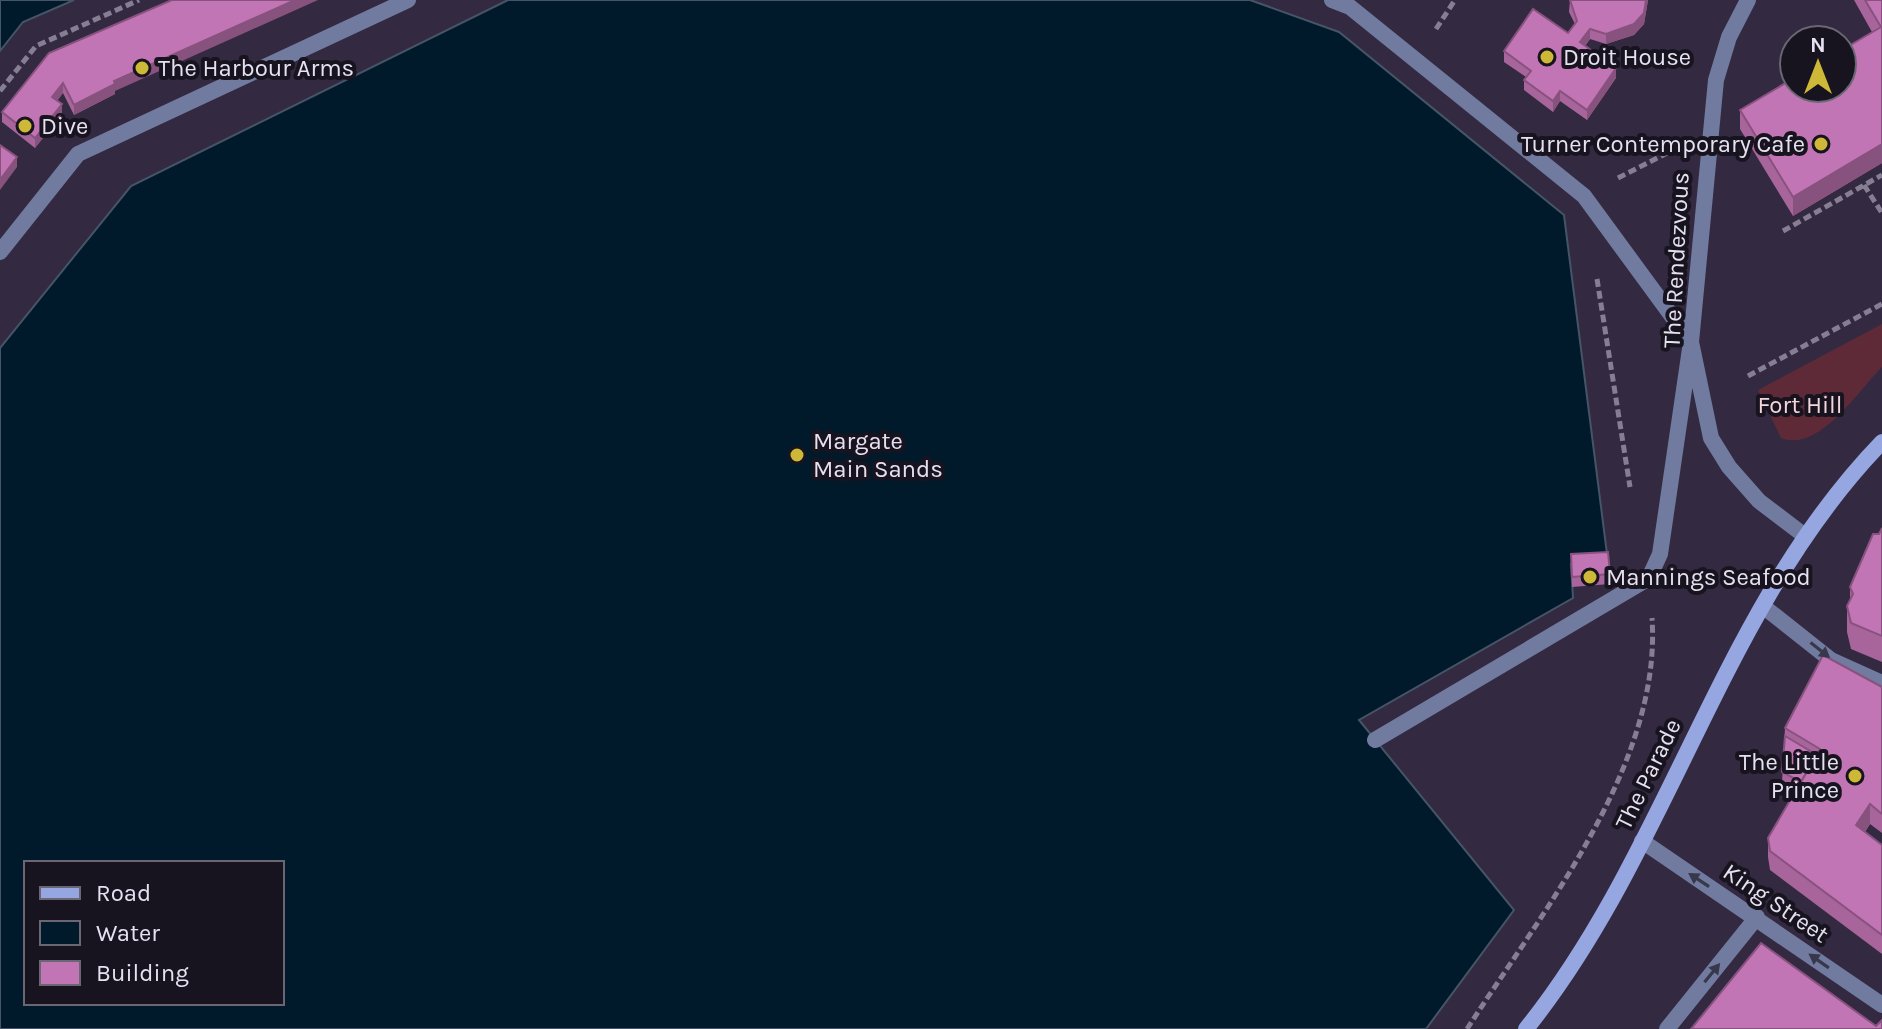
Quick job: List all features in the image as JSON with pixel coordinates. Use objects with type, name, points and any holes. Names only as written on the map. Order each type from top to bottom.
[{"type":"main road","points":[[1805,536],[1882,442]]},
{"type":"main road","name":"The Parade","points":[[1526,1029],[1590,936],[1642,841],[1696,729],[1805,536]]},
{"type":"street","points":[[0,252],[78,154],[408,0]]},
{"type":"street","points":[[1332,0],[1350,7],[1584,196],[1691,342],[1660,554],[1649,578],[1375,740]]},
{"type":"street","name":"The Rendezvous","points":[[1748,0],[1729,37],[1716,80],[1691,342],[1711,438],[1729,467],[1759,501],[1805,536]]},
{"type":"street","points":[[1764,607],[1831,660],[1882,683]]},
{"type":"street","name":"King Street","points":[[1642,841],[1876,1001]]},
{"type":"street","points":[[1667,1029],[1757,917]]},
{"type":"street","points":[[1859,1017],[1876,1001]]},
{"type":"path","points":[[0,91],[36,46],[139,0]]},
{"type":"path","points":[[1584,196],[1709,131]]},
{"type":"path","points":[[1783,231],[1882,175]]},
{"type":"path","points":[[1864,185],[1882,213]]},
{"type":"path","points":[[1596,273],[1630,489]]},
{"type":"path","points":[[1748,376],[1882,304]]},
{"type":"path","points":[[1467,1029],[1590,837],[1633,742],[1655,654],[1649,578]]},
{"type":"green space","name":"Fort Hill","points":[[1882,324],[1882,367],[1823,429],[1795,440],[1781,438],[1758,390]]},
{"type":"water","points":[[0,0],[74,0],[23,22],[0,51]]},
{"type":"water","name":"Margate Main Sands","points":[[508,0],[1250,0],[1339,32],[1564,215],[1608,562],[1571,564],[1573,598],[1359,720],[1514,910],[1426,1029],[0,1029],[0,348],[131,186]]},
{"type":"building","points":[[172,0],[295,0],[114,81],[115,84],[74,105],[63,83],[52,97],[62,104],[35,138],[2,112],[49,53]]},
{"type":"building","name":"Droit House","points":[[1570,0],[1646,0],[1644,13],[1634,24],[1606,34],[1590,29],[1580,42],[1616,68],[1587,110],[1560,91],[1553,101],[1524,80],[1531,71],[1504,51],[1533,9],[1568,33],[1577,21]]},
{"type":"building","points":[[1865,0],[1882,0],[1882,144],[1793,197],[1740,110],[1778,87],[1778,104],[1858,104],[1858,41],[1881,27]]},
{"type":"building","points":[[0,145],[17,157],[0,180]]},
{"type":"building","points":[[1882,528],[1882,636],[1851,623],[1847,606],[1853,594],[1850,587],[1873,534],[1879,534]]},
{"type":"building","points":[[1608,552],[1610,574],[1572,577],[1571,554]]},
{"type":"building","points":[[1823,655],[1882,687],[1882,814],[1870,804],[1856,825],[1882,845],[1882,935],[1770,851],[1768,838],[1820,749],[1785,728]]},
{"type":"building","points":[[1785,736],[1817,755],[1801,782],[1782,772]]},
{"type":"building","points":[[1761,943],[1876,1026],[1882,1020],[1882,1029],[1691,1029]]},
{"type":"place","name":"Droit House","points":[[1547,57]]},
{"type":"place","name":"The Harbour Arms","points":[[142,68]]},
{"type":"place","name":"Dive","points":[[25,126]]},
{"type":"place","name":"Turner Contemporary Cafe","points":[[1821,144]]},
{"type":"place","name":"Margate Main Sands","points":[[797,455]]},
{"type":"place","name":"Mannings Seafood","points":[[1590,577]]},
{"type":"place","name":"The Little Prince","points":[[1855,776]]}]
